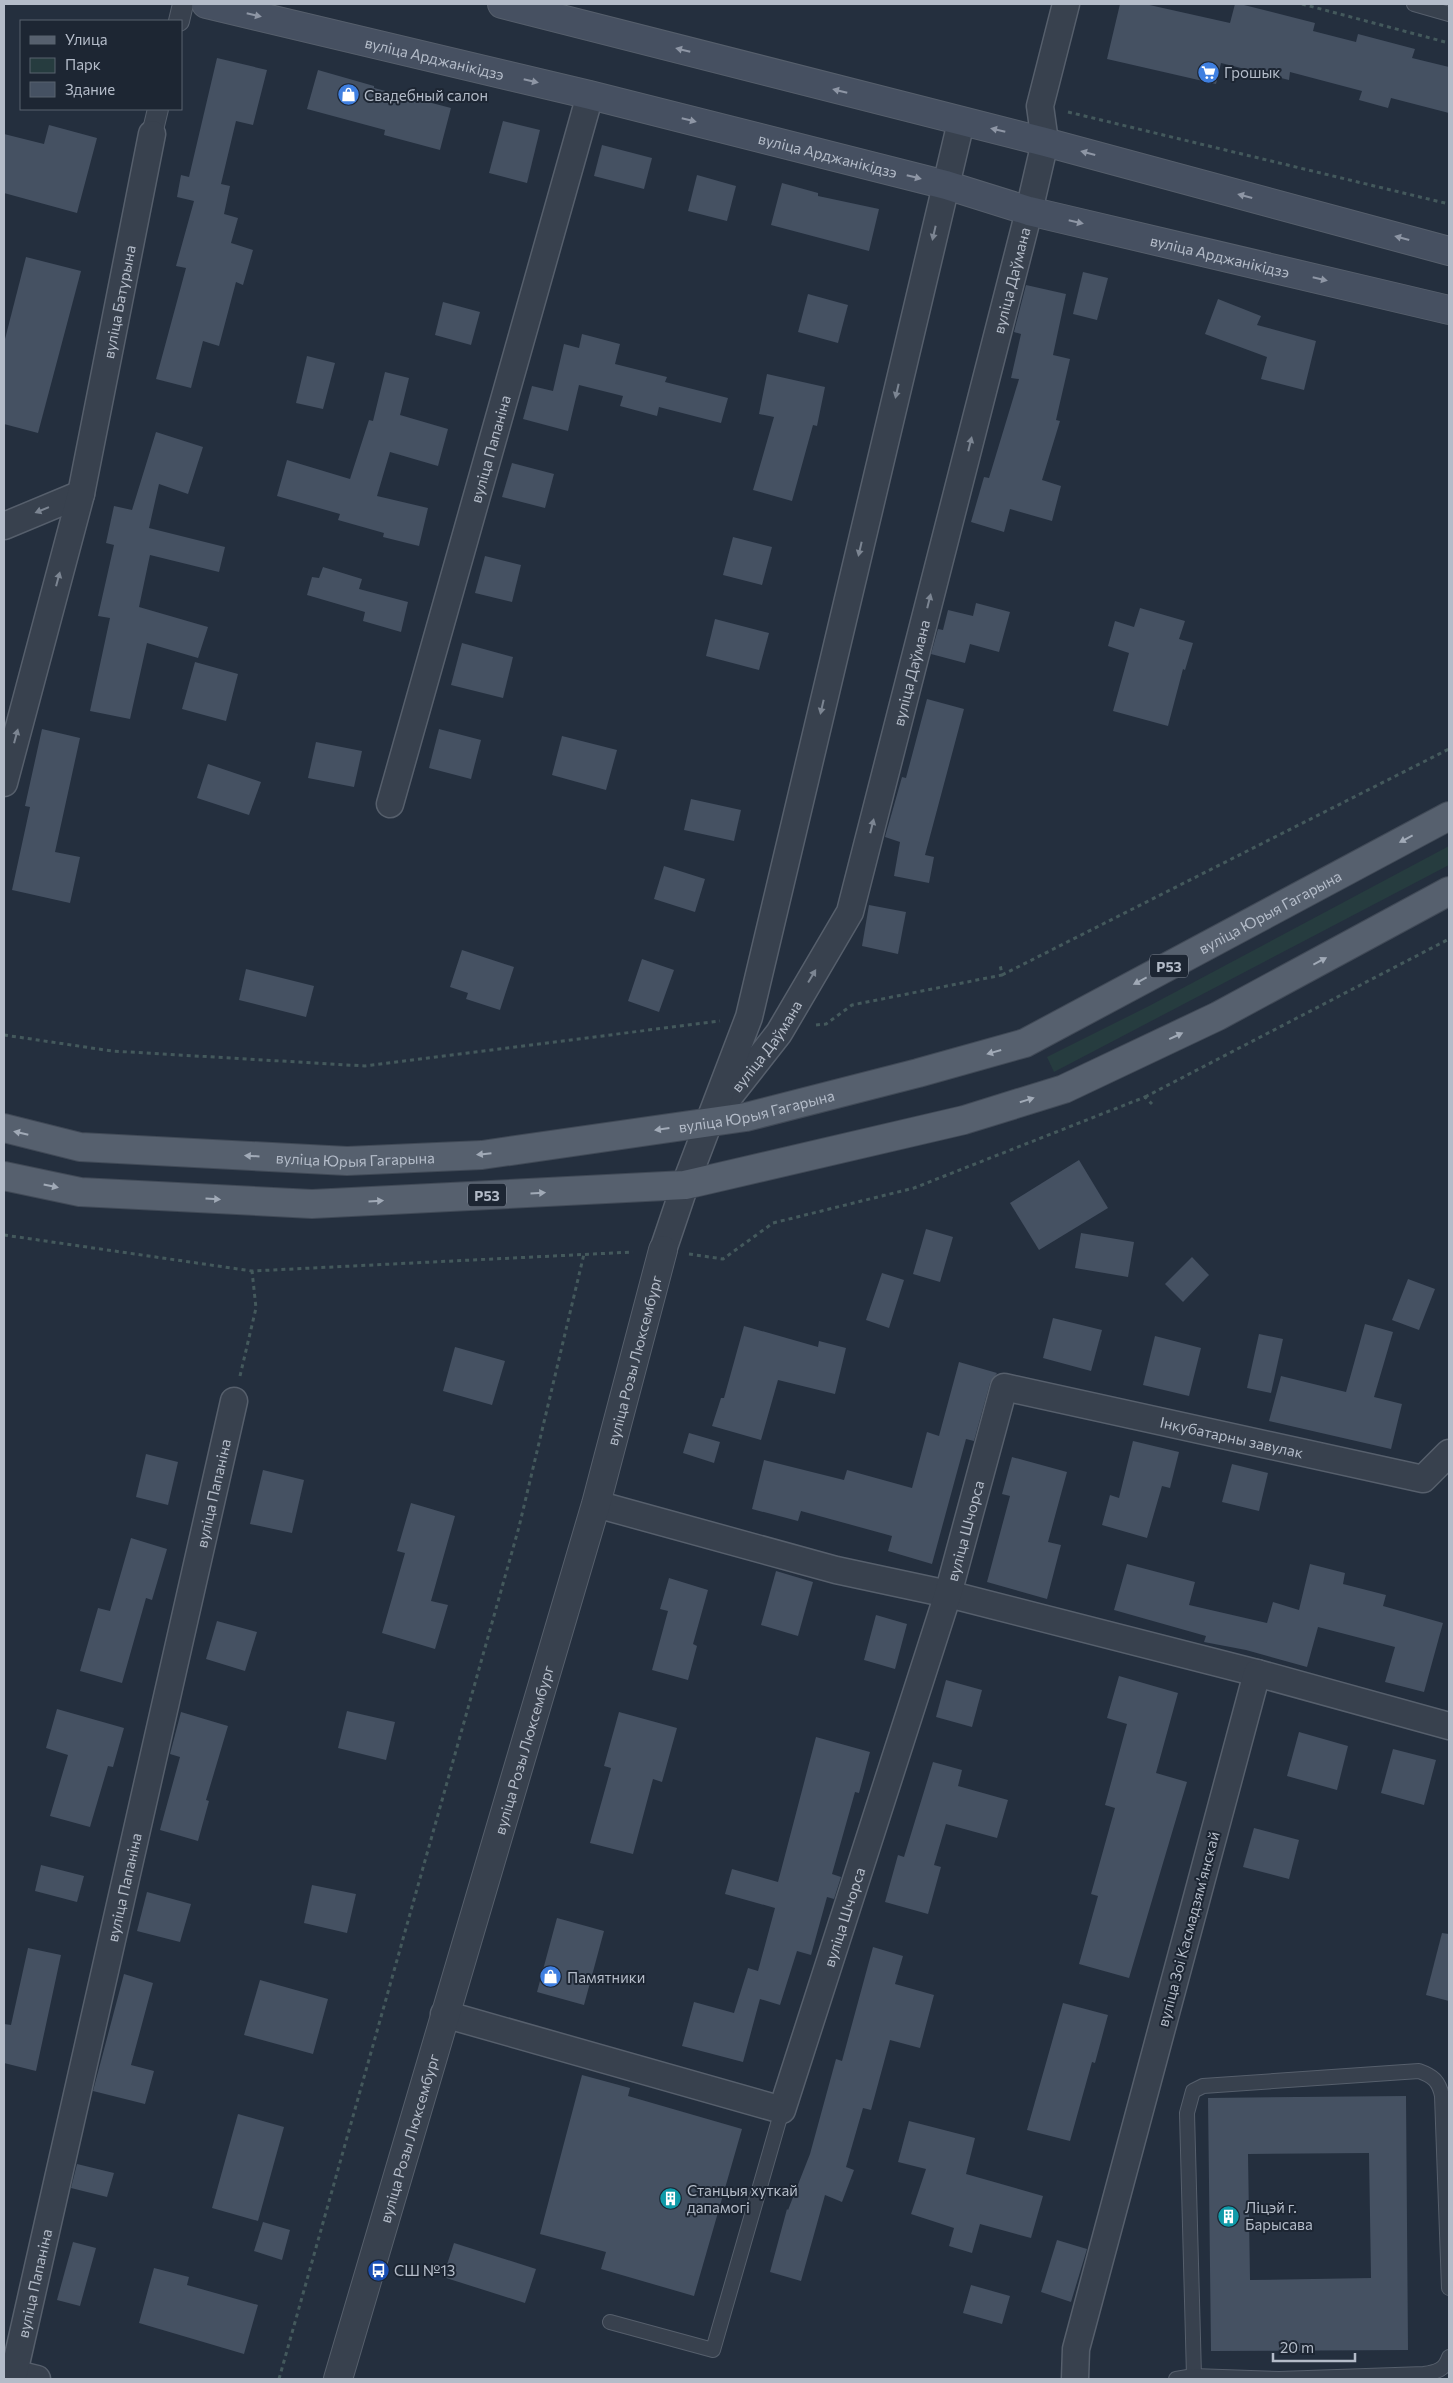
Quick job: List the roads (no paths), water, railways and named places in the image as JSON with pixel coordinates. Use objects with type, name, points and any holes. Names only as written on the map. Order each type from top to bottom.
[{"type":"main road","name":"вуліца Арджанікідзэ","points":[[206,4],[590,95],[946,185],[1029,211],[1449,310]]},
{"type":"main road","points":[[502,4],[1045,142],[1449,251]]},
{"type":"main road","name":"вуліца Юрыя Гагарына","points":[[4,1128],[80,1146],[347,1161],[482,1155],[746,1117],[918,1074],[1024,1043],[1449,816]]},
{"type":"main road","name":"Р53","points":[[4,1176],[80,1192],[312,1204],[685,1186],[964,1120],[1064,1089],[1218,1016],[1449,890]]},
{"type":"street","points":[[179,20],[183,4]]},
{"type":"street","name":"вуліца Даўмана","points":[[710,1122],[778,1033],[850,912],[1029,211],[1045,142],[1040,106],[1066,4]]},
{"type":"street","name":"вуліца Папаніна","points":[[390,804],[590,95]]},
{"type":"street","name":"вуліца Батурына","points":[[4,783],[81,494],[158,110]]},
{"type":"street","name":"вуліца Даўмана","points":[[710,1122],[749,1017],[961,122]]},
{"type":"street","points":[[4,526],[81,494]]},
{"type":"street","name":"вуліца Розы Люксембург","points":[[338,2379],[444,2014],[596,1504],[663,1250],[710,1122]]},
{"type":"street","name":"Інкубатарны завулак","points":[[1004,1387],[1423,1479],[1449,1453]]},
{"type":"street","name":"вуліца Шчорса","points":[[782,2110],[948,1594],[1004,1387]]},
{"type":"street","name":"вуліца Папаніна","points":[[16,2376],[234,1401]]},
{"type":"street","points":[[596,1504],[836,1570],[948,1594],[1257,1673],[1449,1726]]},
{"type":"street","name":"вуліца Зоі Касмадзямʼянскай","points":[[1075,2379],[1076,2349],[1257,1673]]},
{"type":"street","points":[[444,2014],[782,2110]]},
{"type":"lane","points":[[1414,4],[1449,14]]},
{"type":"lane","points":[[1194,2376],[1187,2113],[1193,2091],[1203,2086],[1419,2071],[1432,2076],[1440,2085],[1442,2096],[1449,2288]]},
{"type":"lane","points":[[610,2322],[713,2350],[782,2110]]},
{"type":"lane","points":[[1176,2379],[1194,2376],[1279,2379],[1424,2374],[1439,2371],[1447,2363],[1449,2357]]},
{"type":"place","name":"Грошык","points":[[1208,72]]},
{"type":"place","name":"Свадебный салон","points":[[348,95]]},
{"type":"place","name":"Памятники","points":[[551,1977]]},
{"type":"place","name":"Станцыя хуткай дапамогі","points":[[671,2199]]},
{"type":"place","name":"Ліцэй г. Барысава","points":[[1229,2216]]},
{"type":"place","name":"СШ №13","points":[[378,2270]]}]
